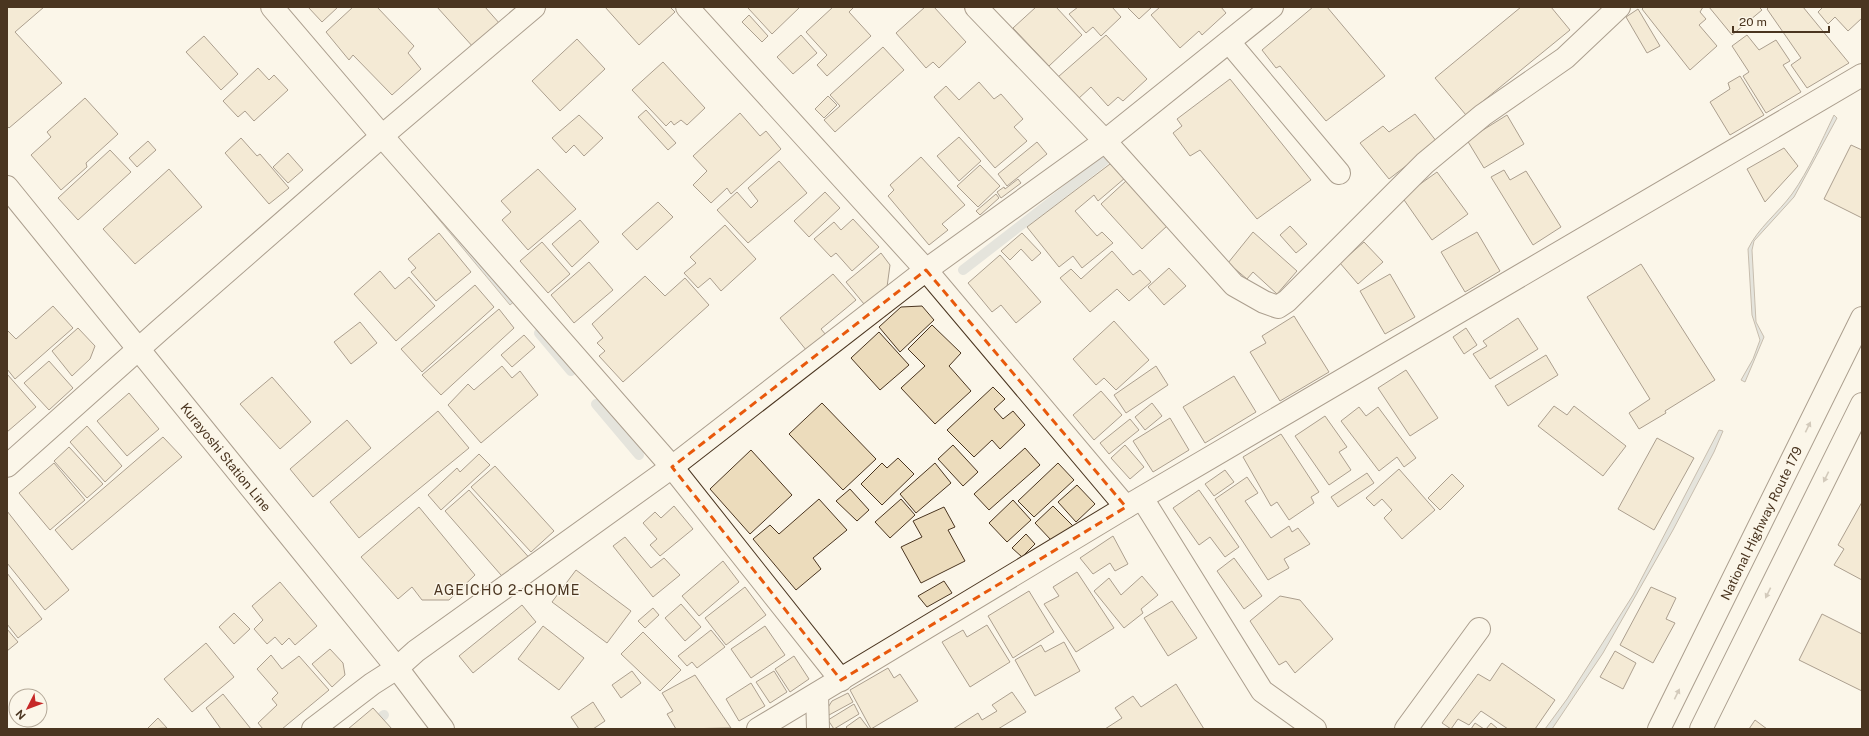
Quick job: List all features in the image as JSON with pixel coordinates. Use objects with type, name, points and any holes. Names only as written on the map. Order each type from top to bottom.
[{"type":"main road","points":[[272,7],[382,136],[672,467],[840,680]]},
{"type":"main road","points":[[7,466],[382,136],[534,7]]},
{"type":"main road","points":[[687,7],[926,270],[1134,503],[1262,692],[1315,729]]},
{"type":"main road","points":[[976,7],[1105,141],[1234,285],[1264,302],[1278,307],[1287,301],[1425,163],[1482,115],[1565,58],[1618,7]]},
{"type":"main road","points":[[313,729],[372,684],[397,668],[423,647],[672,467],[926,270],[1105,141],[1272,7]]},
{"type":"main road","points":[[1229,42],[1339,174]]},
{"type":"main road","points":[[758,729],[1134,503],[1862,75]]},
{"type":"main road","name":"Kurayoshi Station Line","points":[[7,187],[397,668],[443,729]]},
{"type":"main road","name":"National Highway Route 179","points":[[1659,729],[1862,318]]},
{"type":"main road","points":[[1701,729],[1862,404]]},
{"type":"main road","points":[[1406,729],[1479,629]]},
{"type":"main road","points":[[817,694],[818,729]]},
{"type":"highlighted area","points":[[926,270],[1126,507],[841,680],[672,467]]},
{"type":"shaded area","points":[[1834,115],[1837,118],[1794,197],[1754,241],[1752,250],[1756,322],[1764,337],[1745,382],[1741,380],[1753,359],[1760,340],[1752,315],[1748,249],[1757,234],[1798,185]]},
{"type":"shaded area","points":[[419,181],[517,299],[510,305],[412,187]]},
{"type":"shaded area","points":[[1719,430],[1723,431],[1714,452],[1673,530],[1603,653],[1552,729],[1545,729],[1567,699],[1633,595]]},
{"type":"building","points":[[7,7],[44,7],[15,32],[62,83],[9,128],[7,126]]},
{"type":"building","points":[[308,7],[338,7],[322,22]]},
{"type":"building","points":[[353,7],[377,7],[414,46],[408,53],[421,69],[392,95],[353,55],[349,60],[326,32]]},
{"type":"building","points":[[437,7],[485,7],[500,24],[474,48]]},
{"type":"building","points":[[605,7],[670,7],[675,12],[639,45]]},
{"type":"building","points":[[800,7],[772,34],[748,8]]},
{"type":"building","points":[[833,7],[854,7],[849,12],[871,36],[827,76],[817,65],[827,55],[806,32]]},
{"type":"building","points":[[925,7],[934,7],[966,42],[939,68],[933,62],[926,68],[896,33]]},
{"type":"building","points":[[1036,7],[1056,7],[1082,35],[1049,66],[1013,28]]},
{"type":"building","points":[[1078,7],[1112,7],[1121,17],[1101,36],[1093,27],[1086,33],[1069,14]]},
{"type":"building","points":[[1127,7],[1152,7],[1139,19]]},
{"type":"building","points":[[1160,7],[1221,7],[1226,13],[1202,35],[1199,31],[1180,48],[1151,15]]},
{"type":"building","points":[[1313,7],[1327,7],[1385,76],[1326,121],[1280,66],[1276,68],[1262,50]]},
{"type":"building","points":[[1521,7],[1551,7],[1570,30],[1466,115],[1435,78]]},
{"type":"building","points":[[1644,7],[1703,7],[1700,12],[1706,19],[1699,25],[1717,46],[1690,70],[1642,9]]},
{"type":"building","points":[[1709,7],[1759,7],[1762,10],[1732,35]]},
{"type":"building","points":[[1769,7],[1803,7],[1849,63],[1807,88],[1791,65],[1801,58],[1767,9]]},
{"type":"building","points":[[1823,7],[1862,7],[1862,18],[1848,31],[1835,17],[1828,24],[1818,12]]},
{"type":"building","points":[[1638,9],[1660,46],[1647,53],[1626,17]]},
{"type":"building","points":[[749,15],[768,36],[762,42],[742,22]]},
{"type":"building","points":[[801,35],[817,53],[793,74],[777,57]]},
{"type":"building","points":[[1106,35],[1147,79],[1123,101],[1118,97],[1108,106],[1091,87],[1078,99],[1058,77]]},
{"type":"building","points":[[1747,35],[1759,50],[1776,40],[1790,61],[1783,65],[1801,92],[1766,113],[1743,76],[1749,72],[1732,46]]},
{"type":"building","points":[[204,36],[238,74],[221,90],[186,52]]},
{"type":"building","points":[[577,39],[605,69],[560,111],[532,81]]},
{"type":"building","points":[[883,47],[904,70],[835,132],[824,120],[840,106],[830,95]]},
{"type":"building","points":[[663,62],[705,108],[687,125],[681,120],[674,125],[671,121],[666,126],[632,90]]},
{"type":"building","points":[[258,68],[269,80],[274,75],[288,90],[254,121],[245,111],[238,117],[223,101]]},
{"type":"building","points":[[1740,76],[1764,115],[1730,135],[1710,102],[1730,89],[1728,83]]},
{"type":"building","points":[[1230,79],[1311,180],[1257,219],[1200,150],[1190,156],[1173,133],[1182,126],[1177,119]]},
{"type":"building","points":[[979,82],[994,99],[1001,94],[1023,119],[1014,127],[1027,141],[995,168],[934,97],[946,86],[959,100]]},
{"type":"building","points":[[828,96],[837,105],[824,118],[815,109]]},
{"type":"building","points":[[85,98],[118,134],[86,163],[87,167],[61,190],[31,155],[51,137],[47,132]]},
{"type":"building","points":[[646,110],[676,143],[668,150],[638,117]]},
{"type":"building","points":[[740,113],[760,136],[766,131],[781,149],[731,194],[727,188],[711,203],[693,185],[707,171],[693,156]]},
{"type":"building","points":[[1415,114],[1437,142],[1389,179],[1360,143],[1383,126],[1389,132]]},
{"type":"building","points":[[579,115],[603,138],[584,156],[574,145],[566,153],[552,138]]},
{"type":"building","points":[[1507,115],[1524,144],[1484,168],[1467,140]]},
{"type":"building","points":[[959,137],[981,161],[959,181],[937,156]]},
{"type":"building","points":[[241,138],[257,156],[260,154],[289,188],[269,204],[225,153]]},
{"type":"building","points":[[148,141],[156,150],[137,167],[129,158]]},
{"type":"building","points":[[1037,142],[1047,154],[1007,186],[998,174]]},
{"type":"building","points":[[1851,145],[1862,150],[1862,218],[1824,199]]},
{"type":"building","points":[[1784,148],[1798,166],[1765,202],[1747,169]]},
{"type":"building","points":[[110,150],[131,172],[78,220],[58,198]]},
{"type":"building","points":[[288,153],[303,170],[288,183],[273,167]]},
{"type":"building","points":[[921,157],[965,205],[942,224],[948,230],[929,245],[888,196],[894,190],[890,185]]},
{"type":"building","points":[[779,161],[807,193],[748,243],[717,210],[737,192],[751,208],[758,201],[748,188]]},
{"type":"building","points":[[1110,164],[1125,178],[1098,201],[1094,195],[1075,211],[1097,236],[1102,232],[1113,243],[1082,268],[1073,256],[1059,267],[1027,227]]},
{"type":"building","points":[[980,165],[1000,186],[978,207],[957,186]]},
{"type":"building","points":[[169,169],[202,207],[135,264],[103,229]]},
{"type":"building","points":[[538,169],[576,209],[528,250],[502,220],[511,212],[501,201]]},
{"type":"building","points":[[1504,170],[1510,180],[1526,171],[1561,227],[1533,245],[1491,177]]},
{"type":"building","points":[[1437,172],[1468,214],[1432,240],[1402,197]]},
{"type":"building","points":[[1018,179],[1021,183],[1001,198],[997,192],[1004,187],[1005,189]]},
{"type":"building","points":[[1126,181],[1167,226],[1142,249],[1101,204]]},
{"type":"building","points":[[825,192],[840,208],[809,237],[794,221]]},
{"type":"building","points":[[996,194],[999,198],[980,215],[976,211]]},
{"type":"building","points":[[658,202],[673,217],[637,250],[622,234]]},
{"type":"building","points":[[853,219],[879,247],[852,271],[836,253],[831,257],[814,239],[834,222],[841,230]]},
{"type":"building","points":[[580,220],[599,242],[572,267],[552,244]]},
{"type":"building","points":[[725,225],[756,259],[721,291],[710,278],[698,288],[684,273],[696,263],[690,257]]},
{"type":"building","points":[[1290,226],[1307,244],[1296,253],[1280,235]]},
{"type":"building","points":[[1253,232],[1297,271],[1277,294],[1253,272],[1247,279],[1228,263]]},
{"type":"building","points":[[1477,232],[1500,271],[1465,292],[1441,252]]},
{"type":"building","points":[[439,233],[471,272],[436,301],[411,272],[416,268],[408,259]]},
{"type":"building","points":[[1022,233],[1041,253],[1032,261],[1021,249],[1010,260],[1001,251]]},
{"type":"building","points":[[542,242],[570,274],[548,293],[520,261]]},
{"type":"building","points":[[1364,242],[1383,262],[1358,284],[1340,263]]},
{"type":"building","points":[[1112,251],[1133,275],[1140,270],[1151,282],[1129,301],[1117,289],[1090,312],[1060,278],[1071,269],[1081,279]]},
{"type":"building","points":[[881,253],[890,265],[887,287],[864,304],[846,282]]},
{"type":"building","points":[[1000,255],[1041,302],[1016,323],[1001,305],[992,312],[968,283]]},
{"type":"building","points":[[589,262],[613,290],[574,323],[551,295]]},
{"type":"building","points":[[1641,264],[1715,380],[1639,429],[1629,413],[1650,399],[1587,297]]},
{"type":"building","points":[[1169,268],[1186,286],[1164,305],[1148,287]]},
{"type":"building","points":[[380,271],[395,289],[409,277],[435,306],[396,341],[354,294]]},
{"type":"building","points":[[833,274],[856,300],[821,329],[826,335],[807,351],[780,318]]},
{"type":"building","points":[[1390,274],[1415,317],[1385,334],[1360,291]]},
{"type":"building","points":[[645,276],[665,296],[685,278],[709,305],[623,382],[599,356],[605,351],[597,343],[603,338],[592,324]]},
{"type":"building","points":[[475,285],[494,307],[422,372],[401,349]]},
{"type":"building","points":[[53,306],[73,328],[15,379],[7,369],[7,330],[16,339]]},
{"type":"building","points":[[922,306],[934,320],[900,352],[879,327],[901,307]]},
{"type":"building","points":[[499,309],[514,328],[441,395],[422,375]]},
{"type":"building","points":[[1294,316],[1329,372],[1280,401],[1250,352],[1266,343],[1262,336]]},
{"type":"building","points":[[1518,318],[1538,349],[1490,379],[1473,354],[1487,346],[1483,341]]},
{"type":"building","points":[[1114,321],[1149,360],[1116,390],[1104,378],[1096,385],[1073,359]]},
{"type":"building","points":[[360,322],[377,343],[351,364],[334,342]]},
{"type":"building","points":[[932,325],[961,353],[949,366],[971,391],[935,424],[901,388],[925,366],[908,349]]},
{"type":"building","points":[[78,328],[95,346],[90,359],[72,376],[52,351]]},
{"type":"building","points":[[1466,328],[1477,345],[1464,354],[1453,337]]},
{"type":"building","points":[[879,332],[909,365],[880,390],[851,358]]},
{"type":"building","points":[[524,335],[535,347],[512,367],[501,355]]},
{"type":"building","points":[[1546,355],[1558,375],[1508,406],[1495,386]]},
{"type":"building","points":[[49,361],[73,388],[49,410],[24,383]]},
{"type":"building","points":[[502,366],[512,378],[520,371],[538,395],[481,443],[448,405],[468,384],[474,390]]},
{"type":"building","points":[[1156,366],[1168,385],[1126,413],[1114,395]]},
{"type":"building","points":[[1406,370],[1438,418],[1410,436],[1378,388]]},
{"type":"building","points":[[7,374],[36,407],[7,432]]},
{"type":"building","points":[[1234,376],[1256,412],[1205,443],[1183,407]]},
{"type":"building","points":[[272,377],[311,422],[280,449],[240,404]]},
{"type":"building","points":[[993,387],[1005,399],[994,409],[1003,419],[1013,411],[1025,425],[1000,449],[992,440],[974,457],[947,430]]},
{"type":"building","points":[[1101,391],[1122,415],[1094,440],[1073,415]]},
{"type":"building","points":[[129,393],[159,429],[127,456],[97,421]]},
{"type":"building","points":[[822,403],[876,459],[843,490],[789,434]]},
{"type":"building","points":[[1152,403],[1162,416],[1145,430],[1135,417]]},
{"type":"building","points":[[1554,406],[1567,415],[1574,406],[1626,446],[1603,476],[1538,426]]},
{"type":"building","points":[[1359,407],[1366,416],[1378,407],[1416,458],[1404,467],[1397,457],[1379,471],[1341,421]]},
{"type":"building","points":[[438,411],[469,448],[359,538],[330,502]]},
{"type":"building","points":[[1325,416],[1347,447],[1339,452],[1351,470],[1329,485],[1295,436]]},
{"type":"building","points":[[1170,418],[1189,450],[1153,472],[1133,441]]},
{"type":"building","points":[[1130,419],[1139,430],[1109,454],[1100,443]]},
{"type":"building","points":[[347,420],[371,448],[313,497],[290,469]]},
{"type":"building","points":[[87,426],[122,466],[105,482],[70,442]]},
{"type":"building","points":[[1281,434],[1319,492],[1311,497],[1314,503],[1289,520],[1277,502],[1271,506],[1243,457]]},
{"type":"building","points":[[163,437],[182,457],[72,550],[55,530]]},
{"type":"building","points":[[1657,438],[1694,458],[1654,530],[1618,509]]},
{"type":"building","points":[[953,445],[978,472],[963,486],[938,459]]},
{"type":"building","points":[[1125,445],[1144,467],[1130,479],[1111,458]]},
{"type":"building","points":[[69,447],[103,484],[87,498],[54,461]]},
{"type":"building","points":[[1025,448],[1040,465],[989,510],[974,494]]},
{"type":"building","points":[[751,450],[792,495],[750,534],[710,489]]},
{"type":"building","points":[[479,454],[490,465],[441,510],[428,495],[457,468],[460,472]]},
{"type":"building","points":[[898,458],[914,474],[882,505],[861,484],[882,463],[887,468]]},
{"type":"building","points":[[54,463],[85,500],[50,530],[19,493]]},
{"type":"building","points":[[935,463],[951,483],[916,513],[900,494]]},
{"type":"building","points":[[1058,463],[1074,480],[1034,517],[1018,501]]},
{"type":"building","points":[[495,466],[554,531],[531,552],[471,487]]},
{"type":"building","points":[[1399,469],[1435,510],[1402,539],[1384,518],[1392,510],[1382,499],[1374,506],[1366,498]]},
{"type":"building","points":[[1225,470],[1234,482],[1214,496],[1205,484]]},
{"type":"building","points":[[1367,473],[1374,483],[1338,507],[1331,497]]},
{"type":"building","points":[[1452,474],[1464,486],[1440,510],[1428,498]]},
{"type":"building","points":[[1247,477],[1258,493],[1245,501],[1271,538],[1289,526],[1292,532],[1298,528],[1310,544],[1284,559],[1289,568],[1268,580],[1215,499]]},
{"type":"building","points":[[1077,485],[1095,504],[1076,522],[1058,502]]},
{"type":"building","points":[[850,489],[869,510],[857,521],[836,501]]},
{"type":"building","points":[[469,490],[533,562],[508,583],[445,511]]},
{"type":"building","points":[[1199,490],[1239,547],[1225,557],[1210,537],[1199,545],[1173,508]]},
{"type":"building","points":[[819,499],[847,530],[813,558],[821,569],[796,590],[753,539],[770,525],[779,534]]},
{"type":"building","points":[[901,499],[915,515],[890,538],[875,522]]},
{"type":"building","points":[[1013,500],[1031,520],[1007,542],[989,523]]},
{"type":"building","points":[[1862,502],[1862,580],[1834,565],[1844,549],[1838,545]]},
{"type":"building","points":[[674,506],[693,529],[660,556],[650,545],[657,539],[643,523],[655,512],[661,518]]},
{"type":"building","points":[[1053,506],[1073,526],[1051,540],[1035,523]]},
{"type":"building","points":[[419,507],[475,575],[449,600],[422,600],[412,587],[398,599],[361,557]]},
{"type":"building","points":[[944,507],[955,527],[948,530],[965,561],[921,583],[901,547],[922,537],[913,521]]},
{"type":"building","points":[[7,511],[69,590],[45,610],[7,563]]},
{"type":"building","points":[[1026,534],[1035,544],[1022,557],[1012,548]]},
{"type":"building","points":[[1113,536],[1128,564],[1115,571],[1110,563],[1093,574],[1080,558]]},
{"type":"building","points":[[625,537],[651,568],[664,558],[680,575],[653,597],[613,546]]},
{"type":"building","points":[[1234,558],[1262,596],[1244,609],[1217,571]]},
{"type":"building","points":[[723,561],[739,582],[699,616],[682,596]]},
{"type":"building","points":[[576,570],[631,611],[607,643],[552,602]]},
{"type":"building","points":[[1077,572],[1114,628],[1076,652],[1044,604],[1059,596],[1053,587]]},
{"type":"building","points":[[7,573],[42,619],[18,638],[7,624]]},
{"type":"building","points":[[1142,576],[1158,595],[1141,609],[1143,613],[1124,628],[1094,591],[1109,578],[1121,595]]},
{"type":"building","points":[[944,581],[952,593],[927,607],[918,596]]},
{"type":"building","points":[[280,582],[317,626],[295,645],[289,638],[282,645],[275,637],[267,644],[254,629],[263,620],[252,606]]},
{"type":"building","points":[[745,587],[766,615],[726,645],[705,618]]},
{"type":"building","points":[[1651,587],[1676,598],[1666,619],[1675,623],[1653,663],[1620,645]]},
{"type":"building","points":[[1029,591],[1054,632],[1013,658],[988,616]]},
{"type":"building","points":[[1280,596],[1300,600],[1333,639],[1295,673],[1286,661],[1279,665],[1250,621]]},
{"type":"building","points":[[1172,601],[1197,638],[1168,656],[1144,618]]},
{"type":"building","points":[[681,604],[701,627],[685,641],[665,618]]},
{"type":"building","points":[[522,605],[536,622],[473,673],[459,656]]},
{"type":"building","points":[[653,608],[659,615],[645,628],[638,621]]},
{"type":"building","points":[[234,613],[250,629],[234,644],[219,627]]},
{"type":"building","points":[[1822,614],[1862,634],[1862,691],[1799,660]]},
{"type":"building","points":[[987,625],[1010,662],[970,687],[942,642],[963,630],[967,637]]},
{"type":"building","points":[[543,626],[584,658],[559,690],[518,659]]},
{"type":"building","points":[[765,626],[785,655],[751,678],[731,649]]},
{"type":"building","points":[[7,629],[18,642],[7,651]]},
{"type":"building","points":[[711,630],[725,647],[697,668],[692,662],[687,666],[678,656]]},
{"type":"building","points":[[643,632],[681,670],[660,691],[621,654]]},
{"type":"building","points":[[1064,642],[1080,671],[1035,696],[1015,660],[1041,645],[1045,652]]},
{"type":"building","points":[[206,643],[234,677],[192,712],[164,679]]},
{"type":"building","points":[[330,649],[343,663],[345,675],[332,687],[312,664]]},
{"type":"building","points":[[1615,651],[1636,663],[1623,689],[1600,677]]},
{"type":"building","points":[[271,655],[282,669],[299,656],[329,690],[282,729],[263,729],[258,723],[277,705],[272,699],[278,693],[257,669]]},
{"type":"building","points":[[794,656],[809,679],[790,692],[775,669]]},
{"type":"building","points":[[1502,663],[1555,700],[1535,729],[1508,729],[1481,711],[1469,725],[1458,719],[1451,729],[1442,723],[1478,674],[1490,681]]},
{"type":"building","points":[[888,668],[894,678],[900,674],[918,701],[871,729],[850,690]]},
{"type":"building","points":[[632,671],[641,683],[621,698],[612,685]]},
{"type":"building","points":[[774,671],[787,692],[770,703],[756,682]]},
{"type":"building","points":[[695,675],[731,728],[676,729],[667,714],[673,711],[662,693]]},
{"type":"building","points":[[751,683],[765,706],[739,721],[726,699]]},
{"type":"building","points":[[1176,684],[1204,729],[1105,729],[1122,718],[1115,708],[1133,696],[1141,707]]},
{"type":"building","points":[[1012,692],[1026,712],[998,729],[953,729],[978,713],[982,720],[997,711],[992,705]]},
{"type":"building","points":[[848,693],[853,702],[829,715],[827,709],[832,701]]},
{"type":"building","points":[[223,694],[251,729],[221,729],[206,708]]},
{"type":"building","points":[[593,702],[605,721],[593,729],[579,729],[571,717]]},
{"type":"building","points":[[854,704],[859,714],[834,729],[828,720]]},
{"type":"building","points":[[373,708],[392,729],[348,729]]},
{"type":"building","points":[[860,717],[869,729],[848,729],[846,727]]},
{"type":"building","points":[[158,718],[167,728],[147,729]]},
{"type":"building","points":[[1755,720],[1767,729],[1749,729]]},
{"type":"building","points":[[1475,723],[1484,729],[1471,729]]},
{"type":"building","points":[[1491,723],[1498,729],[1486,729]]},
{"type":"waterway","points":[[963,270],[1104,161]]},
{"type":"waterway","points":[[539,333],[571,371]]},
{"type":"waterway","points":[[596,404],[639,455]]},
{"type":"waterway","points":[[366,729],[384,715]]},
{"type":"district","name":"AGEICHO 2-CHOME","points":[[507,590]]}]
